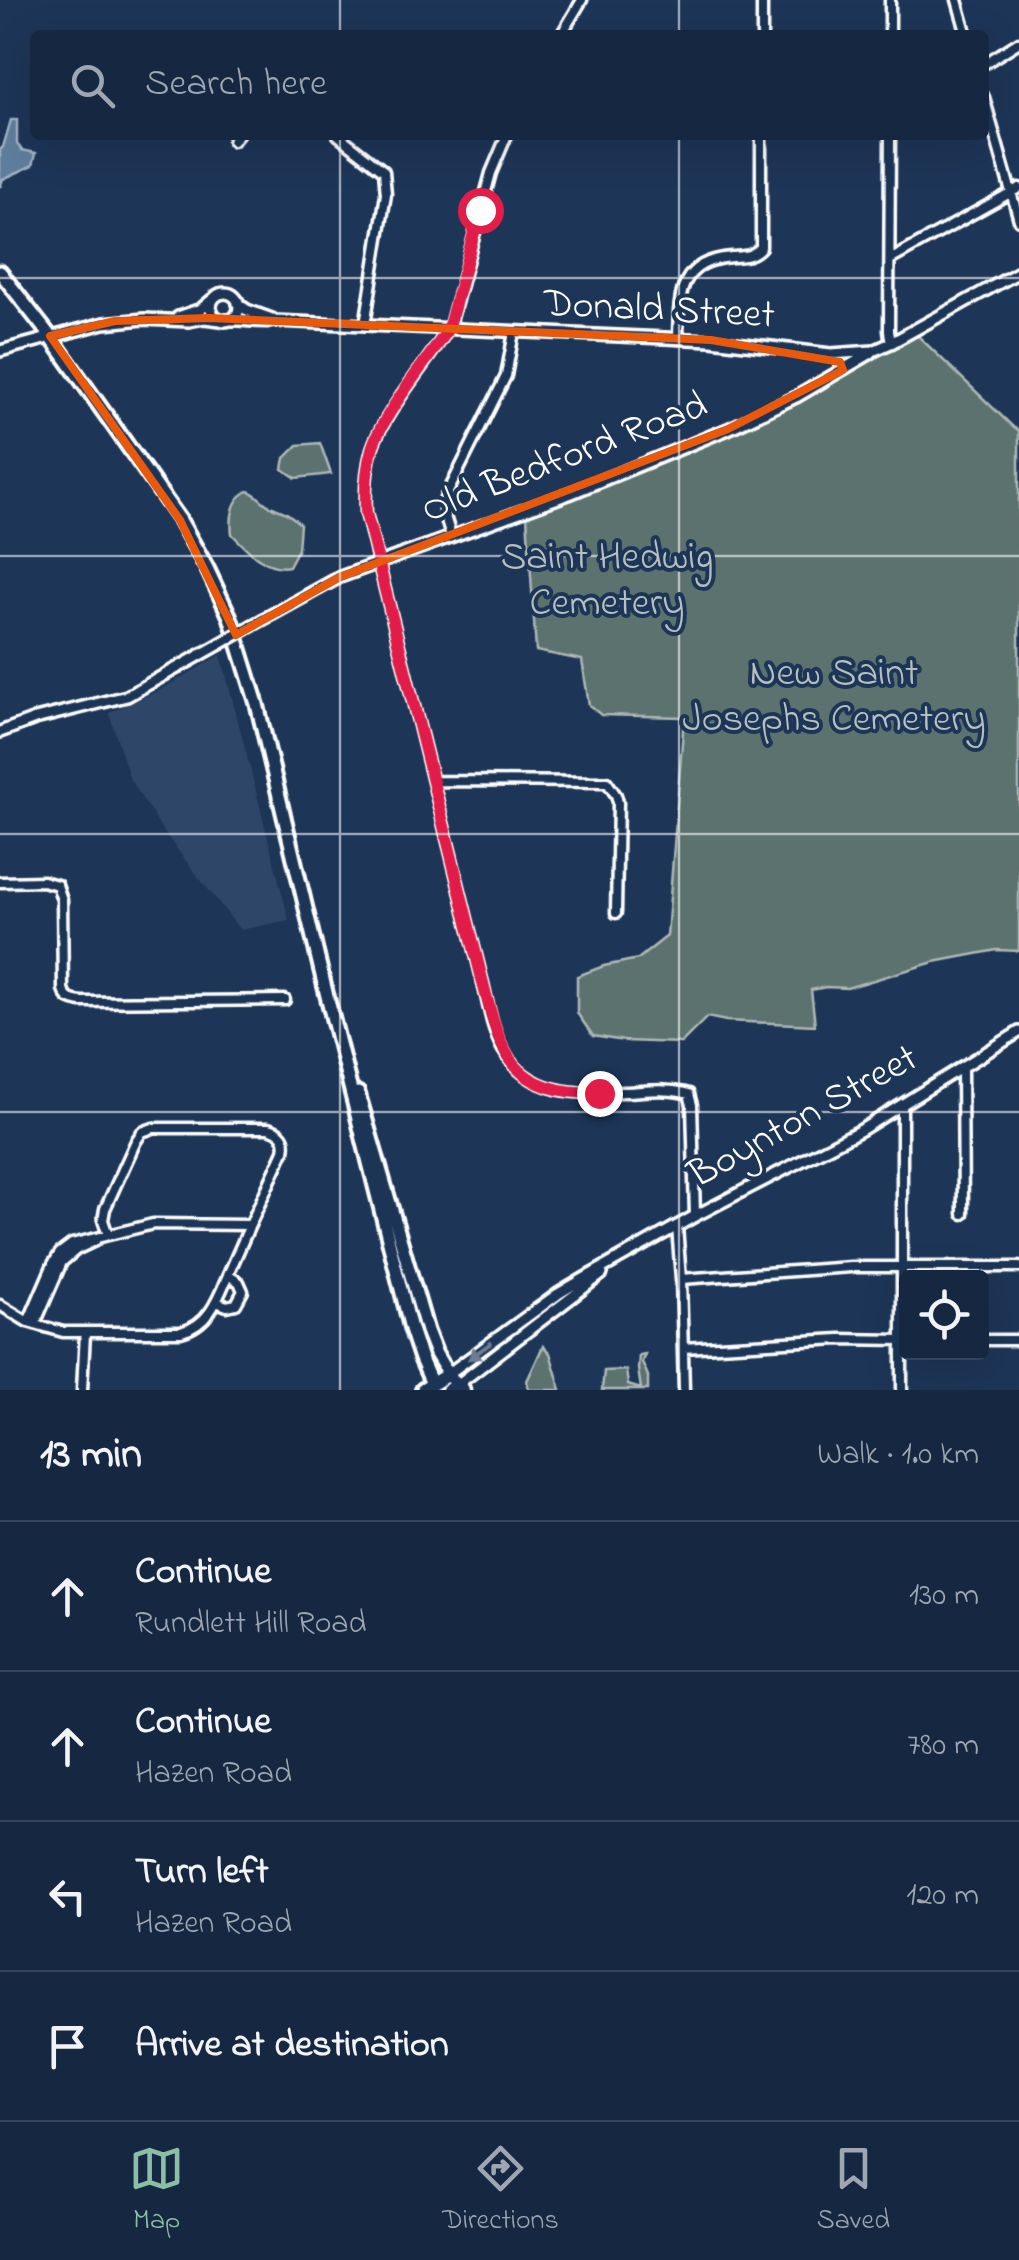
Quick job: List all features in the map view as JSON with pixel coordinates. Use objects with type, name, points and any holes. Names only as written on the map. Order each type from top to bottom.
[{"type":"highway","points":[[431,1388],[454,1385]]},
{"type":"main road","points":[[0,272],[180,520],[219,592],[234,630],[251,681],[410,1329],[431,1388]]},
{"type":"main road","points":[[322,969],[426,1331],[454,1385]]},
{"type":"street","points":[[564,30],[582,0]]},
{"type":"street","points":[[762,0],[762,30]]},
{"type":"street","points":[[890,0],[890,30]]},
{"type":"street","points":[[957,0],[966,30]]},
{"type":"street","points":[[989,61],[1019,42]]},
{"type":"street","points":[[989,112],[1015,190],[1019,220]]},
{"type":"street","points":[[345,140],[376,163],[386,177],[366,325]]},
{"type":"street","points":[[505,140],[448,328],[373,444],[365,492],[366,513],[502,1049],[533,1081],[554,1090],[668,1090],[689,1094],[695,1216]]},
{"type":"street","points":[[678,339],[682,290],[692,271],[711,260],[755,254],[761,247],[761,140]]},
{"type":"street","points":[[890,140],[891,343]]},
{"type":"street","points":[[890,260],[1015,190]]},
{"type":"street","name":"Donald Street","points":[[0,351],[104,322],[209,318],[734,342],[831,354],[874,352],[1019,272]]},
{"type":"street","name":"Donald Street","points":[[171,320],[201,309],[222,293],[230,294],[247,310],[274,321]]},
{"type":"street","points":[[214,298],[211,311],[223,320],[237,313],[238,304]]},
{"type":"street","points":[[450,536],[445,498],[506,376],[514,332]]},
{"type":"street","name":"Old Bedford Road","points":[[0,732],[127,696],[325,584],[654,461],[770,410],[874,352]]},
{"type":"street","points":[[831,354],[843,370]]},
{"type":"street","points":[[434,781],[607,782],[618,802],[616,913]]},
{"type":"street","points":[[0,882],[42,881],[57,885],[62,900],[63,989],[70,1000],[285,1000]]},
{"type":"street","name":"Boynton Street","points":[[454,1385],[620,1260],[695,1216],[843,1140],[1019,1032]]},
{"type":"street","points":[[962,1067],[963,1214]]},
{"type":"street","points":[[902,1105],[902,1270]]},
{"type":"street","points":[[0,1305],[31,1323],[62,1332],[182,1332],[198,1325],[216,1302],[284,1151],[282,1134],[268,1128],[153,1128],[142,1132],[105,1210],[103,1220],[108,1235]]},
{"type":"street","points":[[31,1323],[47,1275],[60,1253],[79,1242],[152,1224],[250,1224]]},
{"type":"street","points":[[677,1226],[684,1390]]},
{"type":"street","points":[[681,1278],[821,1268],[1019,1267]]},
{"type":"street","points":[[216,1302],[232,1306],[242,1296],[242,1286],[228,1275]]},
{"type":"street","points":[[82,1390],[86,1333]]},
{"type":"street","points":[[683,1348],[810,1340],[899,1340]]},
{"type":"street","points":[[989,1340],[1019,1340]]},
{"type":"street","points":[[902,1390],[903,1360]]},
{"type":"highlighted area","points":[[209,318],[711,340],[840,362],[843,370],[728,429],[340,577],[236,635],[180,520],[50,336],[115,321]]},
{"type":"shaded area","points":[[11,120],[17,120],[17,144],[22,150],[36,153],[33,165],[3,179],[0,187],[0,150]]},
{"type":"shaded area","points":[[221,655],[289,920],[240,930],[165,834],[130,780],[109,713],[162,689]]},
{"type":"green space","points":[[917,335],[1019,430],[1019,951],[997,950],[934,962],[847,988],[811,990],[815,1025],[707,1017],[681,1043],[593,1036],[577,1013],[577,976],[638,959],[667,936],[684,717],[601,715],[589,705],[582,660],[536,651],[527,516],[782,411]]},
{"type":"green space","points":[[320,443],[331,474],[296,478],[283,469],[285,458],[298,445]]},
{"type":"green space","points":[[248,491],[300,524],[298,549],[289,566],[265,562],[232,534],[233,509]]},
{"type":"green space","points":[[543,1346],[550,1353],[561,1390],[529,1390],[527,1381]]},
{"type":"green space","points":[[645,1354],[642,1362],[648,1390],[602,1390],[604,1371],[626,1370],[628,1385],[641,1389],[639,1355]]},
{"type":"route","points":[[480,210],[445,334],[373,444],[365,490],[366,513],[502,1049],[533,1081],[554,1090],[599,1093]]},
{"type":"park label","name":"Saint Hedwig Cemetery","points":[[607,581]]},
{"type":"park label","name":"New Saint Josephs Cemetery","points":[[834,697]]}]
